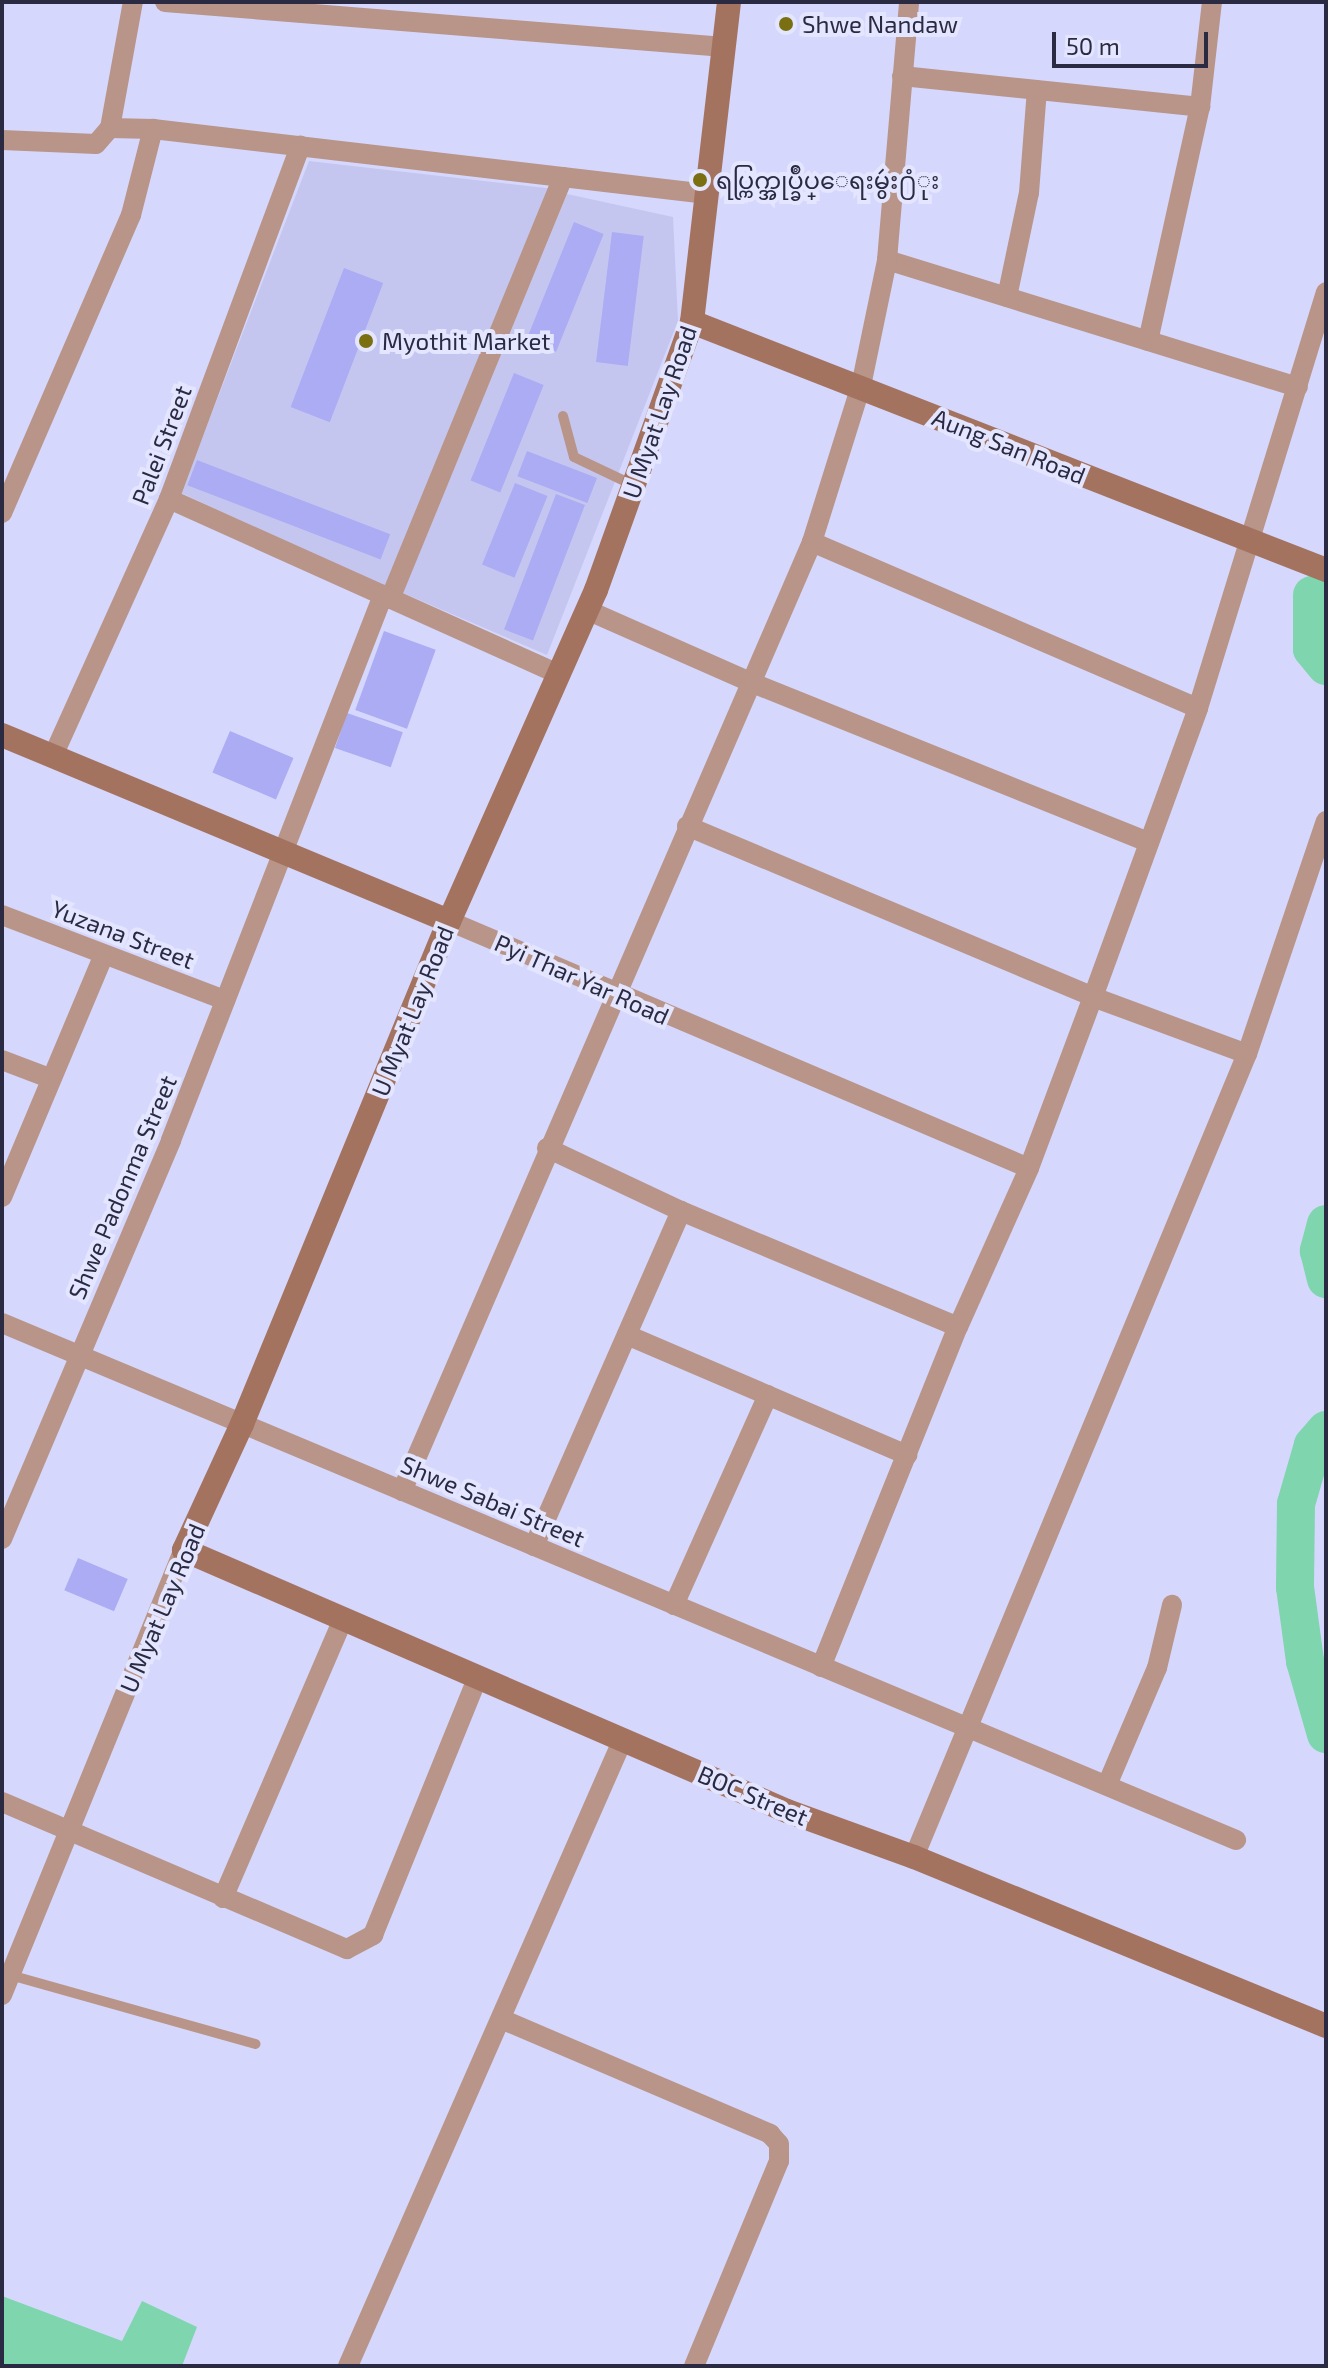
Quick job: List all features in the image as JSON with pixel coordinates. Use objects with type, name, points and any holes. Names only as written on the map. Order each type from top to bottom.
[{"type":"main road","name":"U Myat Lay Road","points":[[184,1550],[242,1424],[449,921],[587,610],[692,322],[729,2]]},
{"type":"main road","name":"Aung San Road","points":[[692,322],[861,386],[1252,544],[1326,570]]},
{"type":"main road","name":"Pyi Thar Yar Road","points":[[2,735],[449,921]]},
{"type":"main road","name":"BOC Street","points":[[184,1550],[787,1811],[914,1857],[1326,2026]]},
{"type":"street","points":[[3,144],[96,144],[110,128],[133,2]]},
{"type":"street","points":[[165,2],[724,47]]},
{"type":"street","points":[[402,1491],[613,994],[812,542],[861,386],[887,260],[909,2]]},
{"type":"street","points":[[1148,341],[1200,107],[1212,2]]},
{"type":"street","points":[[902,76],[1200,107]]},
{"type":"street","points":[[1007,297],[1029,193],[1037,90]]},
{"type":"street","points":[[110,128],[153,129],[707,194]]},
{"type":"street","points":[[2,513],[131,215],[153,129]]},
{"type":"street","name":"Palei Street","points":[[53,756],[169,499],[300,146]]},
{"type":"street","name":"Shwe Padonma Street","points":[[2,1539],[225,1000],[386,597],[563,177]]},
{"type":"street","points":[[887,260],[1298,387]]},
{"type":"street","points":[[821,1667],[958,1327],[1029,1168],[1093,997],[1198,708],[1252,544],[1326,292]]},
{"type":"street","points":[[169,499],[558,674]]},
{"type":"street","points":[[812,542],[1198,708]]},
{"type":"street","points":[[587,610],[750,682],[1149,842]]},
{"type":"street","points":[[914,1857],[965,1727],[1159,1273],[1247,1054],[1326,821]]},
{"type":"street","points":[[687,826],[1093,997],[1247,1054]]},
{"type":"street","name":"Yuzana Street","points":[[2,915],[103,957],[225,1000]]},
{"type":"street","name":"Pyi Thar Yar Road","points":[[449,921],[613,994],[1029,1168]]},
{"type":"street","points":[[2,1197],[103,957]]},
{"type":"street","points":[[2,1060],[52,1079]]},
{"type":"street","points":[[547,1148],[681,1211],[958,1327]]},
{"type":"street","points":[[534,1546],[681,1211]]},
{"type":"street","name":"Shwe Sabai Street","points":[[2,1323],[1236,1840]]},
{"type":"street","points":[[627,1335],[907,1455]]},
{"type":"street","points":[[674,1605],[768,1395]]},
{"type":"street","name":"U Myat Lay Road","points":[[2,1995],[184,1550]]},
{"type":"street","points":[[1107,1785],[1157,1668],[1172,1605]]},
{"type":"street","points":[[223,1898],[343,1619]]},
{"type":"street","points":[[2,1802],[347,1949],[373,1935],[478,1677]]},
{"type":"street","points":[[348,2366],[623,1739]]},
{"type":"street","points":[[501,2019],[770,2134],[779,2144],[779,2161],[694,2366]]},
{"type":"lane","points":[[563,416],[574,457],[633,485]]},
{"type":"lane","points":[[10,1975],[256,2044]]},
{"type":"shaded area","name":"Myothit Market","points":[[309,161],[555,189],[388,588],[181,493]]},
{"type":"shaded area","points":[[567,194],[673,217],[678,321],[547,655],[403,593]]},
{"type":"shaded area","points":[[2,2296],[122,2341],[142,2301],[197,2327],[182,2366],[2,2366]]},
{"type":"building","points":[[574,222],[604,234],[556,352],[526,340]]},
{"type":"building","points":[[612,232],[644,236],[628,366],[596,362]]},
{"type":"building","points":[[344,268],[383,283],[330,422],[291,407]]},
{"type":"building","points":[[514,373],[544,385],[500,493],[471,481]]},
{"type":"building","points":[[527,451],[597,478],[587,503],[517,476]]},
{"type":"building","points":[[197,460],[390,534],[381,559],[187,485]]},
{"type":"building","points":[[515,483],[547,496],[514,578],[482,565]]},
{"type":"building","points":[[556,494],[585,505],[533,640],[504,629]]},
{"type":"building","points":[[384,631],[436,650],[407,729],[355,710]]},
{"type":"building","points":[[347,713],[403,732],[391,767],[335,748]]},
{"type":"building","points":[[230,731],[294,758],[276,799],[212,772]]},
{"type":"building","points":[[78,1558],[128,1579],[114,1611],[64,1590]]},
{"type":"waterway","points":[[1312,595],[1312,649],[1326,666]]},
{"type":"waterway","points":[[1326,1224],[1319,1251],[1326,1279]]},
{"type":"waterway","points":[[1326,1430],[1313,1445],[1296,1504],[1295,1587],[1305,1661],[1326,1734]]},
{"type":"place","name":"Shwe Nandaw","points":[[786,24]]},
{"type":"place","name":"ရပ္ကြက္အုပ္ခ်ဳပ္ေရးမွဴး႐ံုး","points":[[700,180]]},
{"type":"place","name":"Myothit Market","points":[[366,341]]}]
